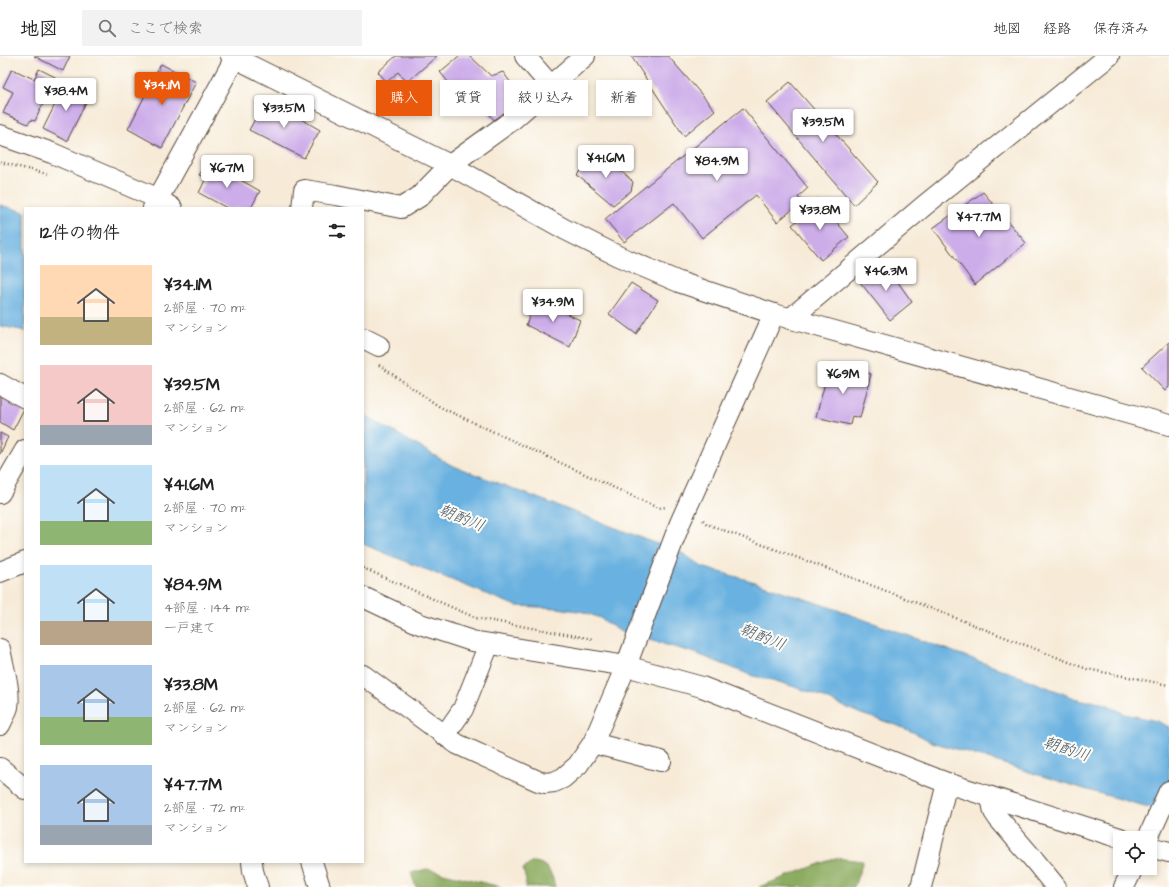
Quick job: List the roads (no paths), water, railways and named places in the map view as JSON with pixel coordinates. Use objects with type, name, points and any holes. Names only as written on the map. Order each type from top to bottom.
[{"type":"street","points":[[525,56],[546,80]]},
{"type":"street","points":[[558,80],[585,56]]},
{"type":"street","points":[[364,676],[457,744],[538,781],[545,783],[554,782],[563,778],[578,765],[593,743],[628,659],[680,523],[782,316],[926,205],[1109,56]]},
{"type":"street","points":[[0,136],[52,153],[161,205],[234,57],[450,165],[566,230],[618,256],[679,282],[782,316],[1169,425]]},
{"type":"street","points":[[302,207],[304,190],[401,208],[419,197],[450,165],[517,116]]},
{"type":"street","points":[[0,384],[24,397]]},
{"type":"street","points":[[0,493],[24,452]]},
{"type":"street","points":[[0,572],[24,562]]},
{"type":"street","points":[[364,597],[420,624],[472,641],[628,659],[948,783],[1113,836]]},
{"type":"street","points":[[445,735],[463,709],[489,644]]},
{"type":"street","points":[[0,649],[8,694],[8,706],[0,725]]},
{"type":"street","points":[[593,743],[662,761]]},
{"type":"street","points":[[0,768],[24,788]]},
{"type":"street","points":[[921,887],[948,783]]},
{"type":"street","points":[[1153,831],[1169,791]]},
{"type":"street","points":[[991,797],[994,812],[998,818],[1056,887]]},
{"type":"street","points":[[1157,845],[1169,852]]},
{"type":"street","points":[[252,863],[258,887]]},
{"type":"street","points":[[312,863],[320,887]]},
{"type":"street","points":[[1124,887],[1130,875]]},
{"type":"water","points":[[0,205],[24,212],[24,332],[0,326]]},
{"type":"water","name":"朝酌川","points":[[364,415],[451,465],[684,554],[702,567],[755,582],[832,608],[1006,671],[1082,701],[1093,701],[1106,704],[1125,714],[1157,721],[1169,727],[1169,812],[1080,788],[932,742],[896,725],[861,714],[813,693],[773,680],[753,676],[695,653],[621,632],[600,618],[584,612],[557,608],[517,606],[364,544]]}]
